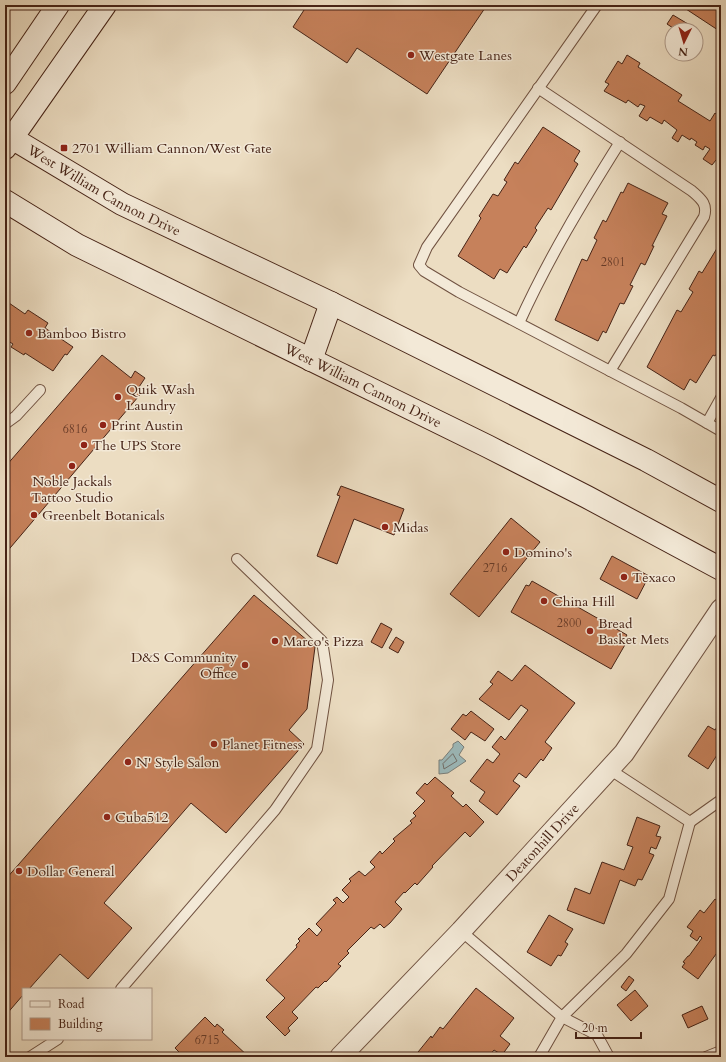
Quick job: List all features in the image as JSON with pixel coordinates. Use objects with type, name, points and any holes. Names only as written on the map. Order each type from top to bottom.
[{"type":"main road","points":[[5,83],[58,5]]},
{"type":"main road","points":[[7,140],[105,5]]},
{"type":"main road","name":"West William Cannon Drive","points":[[7,140],[122,204],[331,303],[646,460],[721,501]]},
{"type":"main road","name":"West William Cannon Drive","points":[[5,202],[77,245],[494,449],[721,569]]},
{"type":"main road","points":[[311,360],[331,303]]},
{"type":"street","name":"Deatonhill Drive","points":[[340,1057],[460,931],[624,753],[721,609]]},
{"type":"lane","points":[[597,5],[427,247],[419,265],[424,271],[721,431]]},
{"type":"lane","points":[[538,88],[692,191],[704,202],[706,210],[696,231],[610,371]]},
{"type":"lane","points":[[519,323],[533,291],[569,224],[620,142]]},
{"type":"lane","points":[[5,424],[16,416],[40,390]]},
{"type":"lane","points":[[707,423],[721,398]]},
{"type":"lane","points":[[122,988],[275,810],[317,750],[328,680],[322,641],[237,559]]},
{"type":"lane","points":[[609,769],[690,822]]},
{"type":"lane","points":[[539,1057],[562,1017],[626,954],[669,899],[690,822],[721,800]]},
{"type":"lane","points":[[460,931],[562,1017],[597,1035],[609,1057]]},
{"type":"lane","points":[[30,1057],[56,1040]]},
{"type":"lane","points":[[706,1057],[721,1051]]},
{"type":"water","points":[[458,741],[464,747],[459,755],[466,761],[448,773],[439,774],[439,760],[442,760],[453,747],[453,744]]},
{"type":"building","name":"Westgate Lanes","points":[[296,5],[487,5],[427,94],[357,48],[347,63],[293,27],[304,10]]},
{"type":"building","points":[[689,5],[721,5],[721,32],[686,9]]},
{"type":"building","points":[[673,15],[685,22],[668,22]]},
{"type":"building","points":[[627,55],[640,63],[638,67],[682,95],[678,101],[710,121],[715,113],[721,118],[721,163],[716,160],[712,165],[703,159],[710,149],[705,146],[703,150],[695,145],[697,142],[691,138],[690,140],[682,135],[678,142],[672,138],[677,130],[664,120],[662,124],[650,117],[647,121],[639,116],[645,106],[640,104],[638,107],[628,100],[626,103],[604,91],[609,84],[605,82],[618,61],[622,64]]},
{"type":"building","points":[[543,127],[580,151],[574,161],[578,164],[551,210],[548,208],[535,228],[537,230],[526,248],[524,246],[507,273],[500,269],[494,279],[458,256],[481,218],[479,216],[493,194],[498,196],[507,182],[504,180],[515,162],[518,164]]},
{"type":"building","points":[[628,183],[668,203],[662,214],[667,216],[652,246],[654,246],[645,265],[641,263],[630,285],[633,286],[624,304],[620,303],[606,333],[603,331],[598,341],[555,320],[582,259],[587,261],[597,240],[594,238],[603,220],[606,222],[621,192],[623,193]]},
{"type":"building","points":[[719,245],[721,246],[721,347],[715,356],[713,355],[696,383],[690,379],[684,390],[647,367],[677,310],[681,312],[693,292],[689,289],[699,271],[702,273]]},
{"type":"building","name":"Bamboo Bistro","points":[[9,303],[25,314],[28,310],[48,323],[45,328],[73,347],[67,355],[65,354],[53,371],[25,353],[24,355],[11,347],[13,344],[5,339],[5,309]]},
{"type":"building","points":[[102,355],[131,378],[135,371],[145,378],[139,387],[144,390],[5,554],[5,467]]},
{"type":"building","name":"Midas","points":[[341,486],[404,509],[394,535],[354,519],[337,564],[317,556],[340,496],[337,495]]},
{"type":"building","points":[[511,518],[540,542],[479,617],[450,594]]},
{"type":"building","name":"Texaco","points":[[612,556],[649,576],[637,599],[600,579]]},
{"type":"building","points":[[532,581],[627,635],[623,641],[626,643],[611,669],[511,612],[526,585],[529,586]]},
{"type":"building","points":[[254,595],[315,647],[307,709],[289,730],[304,744],[226,833],[191,803],[104,903],[132,928],[88,979],[60,954],[30,988],[22,988],[22,996],[5,1016],[5,880]]},
{"type":"building","points":[[381,623],[392,629],[382,648],[371,642]]},
{"type":"building","points":[[396,637],[404,642],[398,653],[389,648]]},
{"type":"building","points":[[525,665],[575,703],[545,742],[552,748],[543,761],[541,759],[526,778],[519,773],[513,781],[520,786],[497,815],[479,801],[485,792],[470,781],[487,759],[493,763],[500,754],[492,747],[501,736],[505,740],[528,710],[521,705],[509,720],[479,699],[493,684],[490,682],[498,671],[512,681]]},
{"type":"building","points":[[471,711],[494,729],[485,741],[471,732],[465,740],[451,729],[463,714],[466,716]]},
{"type":"building","points":[[721,721],[721,758],[717,755],[708,769],[688,756],[708,726],[715,730]]},
{"type":"building","points":[[435,777],[454,793],[451,796],[463,807],[466,804],[484,822],[470,837],[465,832],[432,866],[433,867],[417,885],[415,883],[405,893],[404,892],[395,902],[402,909],[390,923],[384,928],[380,924],[374,929],[371,927],[347,951],[349,953],[338,964],[341,966],[326,982],[325,981],[318,988],[316,987],[292,1012],[298,1018],[288,1028],[290,1031],[285,1036],[266,1017],[285,998],[266,980],[297,947],[296,945],[300,941],[298,939],[309,928],[317,936],[322,930],[316,924],[336,903],[333,900],[337,897],[343,903],[349,897],[342,890],[351,881],[349,879],[359,871],[365,876],[375,867],[370,862],[380,851],[382,854],[395,841],[393,839],[412,823],[410,821],[416,816],[413,813],[425,801],[416,793],[425,783],[427,785]]},
{"type":"building","points":[[637,817],[660,826],[656,836],[661,837],[656,849],[651,847],[649,853],[654,855],[642,880],[638,879],[635,886],[620,880],[604,924],[567,910],[575,888],[590,894],[602,862],[624,870],[633,847],[627,845]]},
{"type":"building","points":[[715,899],[719,902],[721,900],[721,943],[717,949],[719,950],[698,979],[682,967],[685,963],[683,962],[702,938],[700,936],[697,941],[690,936],[693,931],[687,927],[700,910],[704,913]]},
{"type":"building","points":[[549,915],[573,929],[565,942],[568,944],[561,956],[558,955],[551,966],[527,952]]},
{"type":"building","points":[[629,976],[634,980],[626,991],[621,987]]},
{"type":"building","points":[[476,988],[514,1018],[500,1036],[510,1044],[502,1055],[494,1050],[488,1057],[414,1057],[440,1027],[443,1029]]},
{"type":"building","points":[[635,990],[648,1006],[631,1021],[617,1005]]},
{"type":"building","points":[[702,1006],[708,1019],[688,1028],[682,1015]]},
{"type":"building","points":[[205,1017],[215,1027],[217,1024],[224,1030],[222,1032],[249,1057],[184,1057],[175,1048]]},
{"type":"place","name":"Westgate Lanes","points":[[411,55]]},
{"type":"place","name":"2701 William Cannon/West Gate","points":[[64,148]]},
{"type":"place","name":"Bamboo Bistro","points":[[29,333]]},
{"type":"place","name":"Quik Wash Laundry","points":[[118,397]]},
{"type":"place","name":"Print Austin","points":[[103,425]]},
{"type":"place","name":"The UPS Store","points":[[84,445]]},
{"type":"place","name":"Noble Jackals Tattoo Studio","points":[[72,466]]},
{"type":"place","name":"Greenbelt Botanicals","points":[[34,515]]},
{"type":"place","name":"Midas","points":[[385,527]]},
{"type":"place","name":"Domino's","points":[[506,552]]},
{"type":"place","name":"Texaco","points":[[624,577]]},
{"type":"place","name":"China Hill","points":[[544,601]]},
{"type":"place","name":"Bread Basket Mets","points":[[590,631]]},
{"type":"place","name":"Marco's Pizza","points":[[275,641]]},
{"type":"place","name":"D&S Community Office","points":[[245,665]]},
{"type":"place","name":"Planet Fitness","points":[[214,744]]},
{"type":"place","name":"N' Style Salon","points":[[128,762]]},
{"type":"place","name":"Cuba512","points":[[107,817]]},
{"type":"place","name":"Dollar General","points":[[19,871]]}]
